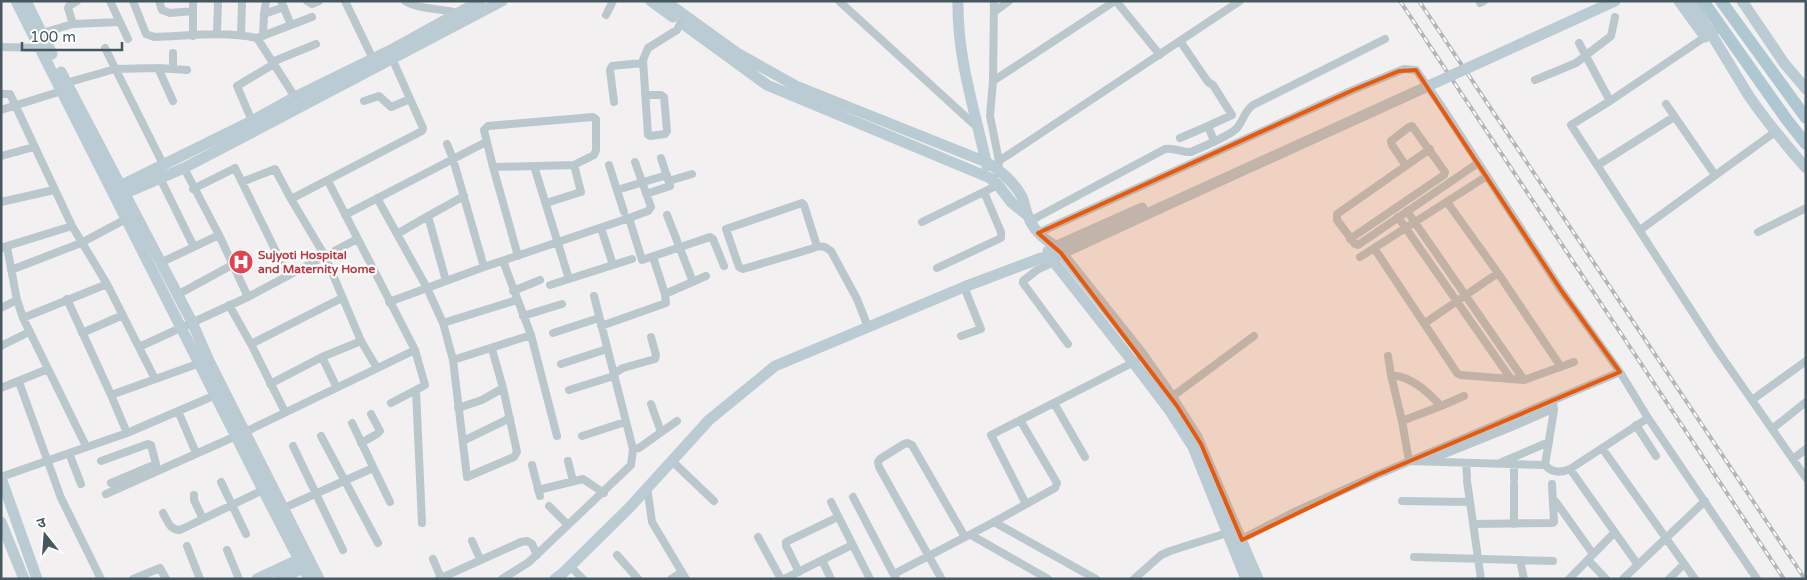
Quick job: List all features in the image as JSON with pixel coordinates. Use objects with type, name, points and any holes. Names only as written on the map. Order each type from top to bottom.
[{"type":"main road","points":[[1704,1],[1712,32],[1806,144]]},
{"type":"main road","points":[[1721,1],[1806,118]]},
{"type":"street","points":[[61,1],[68,7],[73,24]]},
{"type":"street","points":[[68,7],[77,1]]},
{"type":"street","points":[[110,1],[128,39]]},
{"type":"street","points":[[133,1],[146,34],[154,37],[217,34],[260,37],[312,17]]},
{"type":"street","points":[[159,1],[162,10],[170,13],[193,11]]},
{"type":"street","points":[[193,1],[193,36]]},
{"type":"street","points":[[217,34],[218,1]]},
{"type":"street","points":[[241,35],[242,1]]},
{"type":"street","points":[[266,1],[260,37],[273,63],[295,97]]},
{"type":"street","points":[[307,1],[312,4],[319,1]]},
{"type":"street","points":[[345,1],[373,59]]},
{"type":"street","points":[[405,1],[414,6],[456,13]]},
{"type":"street","points":[[119,192],[295,97],[373,59],[391,56],[456,13],[480,1]]},
{"type":"street","points":[[160,171],[184,168],[391,56],[502,1]]},
{"type":"street","points":[[606,15],[613,1]]},
{"type":"street","points":[[651,1],[767,85],[994,182]]},
{"type":"street","points":[[665,1],[736,53],[796,86],[986,162],[999,165]]},
{"type":"street","points":[[839,1],[979,129]]},
{"type":"street","points":[[958,1],[957,25],[962,66],[986,162],[994,182],[1029,219],[1041,236],[1051,256],[1138,360],[1201,444],[1246,579]]},
{"type":"street","points":[[994,1],[993,81],[990,116],[999,165],[1022,197],[1029,219]]},
{"type":"street","points":[[994,12],[1009,1]]},
{"type":"street","points":[[993,81],[1116,1],[1160,55]]},
{"type":"street","points":[[922,222],[984,192],[994,182],[999,165],[1240,1]]},
{"type":"street","points":[[555,579],[630,507],[709,420],[775,366],[866,324],[1051,256],[1411,85],[1601,1]]},
{"type":"street","points":[[1156,206],[1614,1]]},
{"type":"street","points":[[1679,1],[1712,32]]},
{"type":"street","points":[[1690,1],[1712,32],[1750,97],[1775,132],[1806,168]]},
{"type":"street","points":[[1742,1],[1784,63],[1806,89]]},
{"type":"street","points":[[20,2],[42,33],[65,88]]},
{"type":"street","points":[[20,2],[41,48],[65,88],[119,192],[177,295],[200,363],[220,393]]},
{"type":"street","points":[[264,14],[282,4],[291,26]]},
{"type":"street","points":[[1535,80],[1576,63],[1610,36],[1615,17]]},
{"type":"street","points":[[42,33],[73,24],[120,22]]},
{"type":"street","points":[[645,95],[661,95],[664,97],[667,131],[665,134],[648,136],[642,63],[648,48],[677,30],[681,22]]},
{"type":"street","points":[[1712,32],[1610,101],[1571,124],[1717,350],[1806,478]]},
{"type":"street","points":[[1029,219],[1166,150],[1175,149],[1191,152],[1212,142],[1237,128],[1246,111],[1253,105],[1386,40]]},
{"type":"street","points":[[1180,41],[1208,82],[1213,85],[1232,115],[1180,138]]},
{"type":"street","points":[[1579,43],[1610,101]]},
{"type":"street","points":[[252,121],[237,86],[273,63],[316,44]]},
{"type":"street","points":[[1,48],[41,48]]},
{"type":"street","points":[[105,48],[194,247]]},
{"type":"street","points":[[173,53],[173,69]]},
{"type":"street","points":[[291,199],[422,131],[424,128],[391,56]]},
{"type":"street","points":[[614,102],[610,70],[612,66],[642,63]]},
{"type":"street","points":[[158,68],[173,101]]},
{"type":"street","points":[[1,110],[16,107],[116,69],[158,68],[187,70]]},
{"type":"street","points":[[1041,236],[1353,90],[1399,71],[1416,70],[1561,290],[1620,372],[1648,418],[1757,579]]},
{"type":"street","points":[[1,94],[10,94],[72,226],[107,284],[155,379]]},
{"type":"street","points":[[364,101],[379,96],[391,108],[410,99]]},
{"type":"street","points":[[1666,104],[1715,175]]},
{"type":"street","points":[[493,167],[574,165],[594,155],[596,150],[596,119],[593,117],[488,126],[484,130],[486,142],[493,167],[518,256]]},
{"type":"street","points":[[1598,166],[1674,117]]},
{"type":"street","points":[[1208,126],[1215,153]]},
{"type":"street","points":[[1350,239],[1444,175],[1445,172],[1414,127],[1409,127],[1391,141],[1406,166]]},
{"type":"street","points":[[1640,230],[1775,132]]},
{"type":"street","points":[[345,214],[486,142]]},
{"type":"street","points":[[447,144],[484,267]]},
{"type":"street","points":[[1,156],[34,147]]},
{"type":"street","points":[[1430,149],[1337,214],[1337,220],[1354,244],[1358,245],[1478,163]]},
{"type":"street","points":[[646,194],[670,187],[662,158]]},
{"type":"street","points":[[389,302],[484,267],[601,228],[626,215],[650,210],[635,162]]},
{"type":"street","points":[[546,203],[582,192],[574,165]]},
{"type":"street","points":[[609,165],[641,259],[644,260],[711,238],[724,266]]},
{"type":"street","points":[[534,166],[569,280]]},
{"type":"street","points":[[184,168],[193,189],[219,235],[248,297]]},
{"type":"street","points":[[193,189],[235,168],[288,276]]},
{"type":"street","points":[[242,182],[275,169],[325,256],[361,341],[377,368]]},
{"type":"street","points":[[617,190],[642,182],[692,174]]},
{"type":"street","points":[[1360,257],[1487,176]]},
{"type":"street","points":[[1437,180],[1561,367]]},
{"type":"street","points":[[328,181],[415,350],[425,385],[391,403]]},
{"type":"street","points":[[1,202],[54,190]]},
{"type":"street","points":[[119,192],[126,219],[187,325],[240,434],[263,490],[305,562],[319,579]]},
{"type":"street","points":[[937,268],[1001,238],[1001,232],[984,192]]},
{"type":"street","points":[[397,234],[464,196]]},
{"type":"street","points":[[377,198],[427,288],[443,323],[453,360],[466,475],[470,477],[516,456],[517,447],[492,348]]},
{"type":"street","points":[[816,246],[802,203],[726,229],[738,267],[743,269],[816,246],[831,251],[857,299],[866,324]]},
{"type":"street","points":[[1758,232],[1806,208]]},
{"type":"street","points":[[1407,212],[1524,380]]},
{"type":"street","points":[[667,215],[693,282]]},
{"type":"street","points":[[428,216],[446,281]]},
{"type":"street","points":[[1398,217],[1511,379]]},
{"type":"street","points":[[11,270],[81,243],[126,219]]},
{"type":"street","points":[[72,226],[4,248],[23,318],[86,446]]},
{"type":"street","points":[[601,228],[613,265]]},
{"type":"street","points":[[160,263],[219,235]]},
{"type":"street","points":[[139,347],[248,297],[357,239]]},
{"type":"street","points":[[1374,248],[1460,375],[1524,380],[1574,362]]},
{"type":"street","points":[[1051,256],[1023,283],[1068,344]]},
{"type":"street","points":[[553,333],[664,305],[667,302],[653,257]]},
{"type":"street","points":[[550,285],[632,259]]},
{"type":"street","points":[[503,261],[531,335],[557,436]]},
{"type":"street","points":[[177,295],[232,265]]},
{"type":"street","points":[[1425,323],[1498,273]]},
{"type":"street","points":[[665,294],[706,276]]},
{"type":"street","points":[[513,291],[540,280]]},
{"type":"street","points":[[23,318],[107,284]]},
{"type":"street","points":[[961,336],[981,329],[964,287]]},
{"type":"street","points":[[502,579],[537,555],[631,465],[633,449],[594,296]]},
{"type":"street","points":[[251,344],[342,298]]},
{"type":"street","points":[[67,299],[127,433]]},
{"type":"street","points":[[1,308],[17,300]]},
{"type":"street","points":[[443,323],[517,300]]},
{"type":"street","points":[[523,316],[562,304]]},
{"type":"street","points":[[229,305],[285,412]]},
{"type":"street","points":[[82,334],[123,315]]},
{"type":"street","points":[[1,346],[29,332]]},
{"type":"street","points":[[453,360],[531,335]]},
{"type":"street","points":[[1167,400],[1254,336]]},
{"type":"street","points":[[569,390],[614,375],[623,368],[656,359],[651,337]]},
{"type":"street","points":[[270,384],[322,357],[361,341]]},
{"type":"street","points":[[561,364],[607,349]]},
{"type":"street","points":[[111,483],[135,477],[196,454],[415,350]]},
{"type":"street","points":[[1388,356],[1410,460]]},
{"type":"street","points":[[322,357],[336,386]]},
{"type":"street","points":[[1026,504],[991,438],[993,434],[1138,360]]},
{"type":"street","points":[[1752,400],[1806,362]]},
{"type":"street","points":[[111,395],[200,363]]},
{"type":"street","points":[[1,388],[48,369]]},
{"type":"street","points":[[1429,460],[1512,423],[1553,401],[1620,372]]},
{"type":"street","points":[[1391,375],[1400,376],[1412,381],[1441,406]]},
{"type":"street","points":[[19,382],[46,461],[61,498],[101,579]]},
{"type":"street","points":[[458,408],[482,400],[503,388]]},
{"type":"street","points":[[416,390],[422,523]]},
{"type":"street","points":[[37,579],[1,477],[127,433],[220,393]]},
{"type":"street","points":[[1402,421],[1464,396]]},
{"type":"street","points":[[1167,400],[1193,447],[1234,539],[1258,579]]},
{"type":"street","points":[[1546,465],[1554,410],[1553,401]]},
{"type":"street","points":[[1054,402],[1085,457]]},
{"type":"street","points":[[1772,428],[1806,402]]},
{"type":"street","points":[[651,404],[661,432]]},
{"type":"street","points":[[1134,579],[1161,556],[1170,551],[1234,539],[1410,460],[1554,410]]},
{"type":"street","points":[[178,411],[196,454]]},
{"type":"street","points":[[361,443],[380,431],[371,414]]},
{"type":"street","points":[[463,441],[510,418]]},
{"type":"street","points":[[1410,460],[1546,465],[1549,469],[1561,472],[1570,469],[1648,418]]},
{"type":"street","points":[[853,497],[895,576],[1055,488],[1057,483],[1020,420]]},
{"type":"street","points":[[633,449],[639,448],[677,421]]},
{"type":"street","points":[[582,436],[625,422]]},
{"type":"street","points":[[352,424],[390,502]]},
{"type":"street","points":[[1636,425],[1656,456]]},
{"type":"street","points":[[240,434],[284,508],[305,562],[309,579]]},
{"type":"street","points":[[321,436],[378,543]]},
{"type":"street","points":[[1501,463],[1550,442]]},
{"type":"street","points":[[940,578],[878,465],[880,458],[904,444],[910,443],[914,448],[968,536],[1048,579]]},
{"type":"street","points":[[101,461],[150,444],[156,464],[106,494]]},
{"type":"street","points":[[293,446],[343,550]]},
{"type":"street","points":[[1602,448],[1695,579]]},
{"type":"street","points":[[1792,459],[1806,449]]},
{"type":"street","points":[[69,452],[81,484]]},
{"type":"street","points":[[568,461],[572,482]]},
{"type":"street","points":[[672,461],[714,501]]},
{"type":"street","points":[[1466,463],[1481,579]]},
{"type":"street","points":[[1514,464],[1514,524]]},
{"type":"street","points":[[532,465],[539,493],[585,479],[604,492]]},
{"type":"street","points":[[284,508],[373,468]]},
{"type":"street","points":[[1570,469],[1638,565]]},
{"type":"street","points":[[221,482],[246,534]]},
{"type":"street","points":[[1473,524],[1553,523],[1552,484]]},
{"type":"street","points":[[647,487],[652,522],[684,576],[671,579]]},
{"type":"street","points":[[163,513],[170,527],[180,530],[263,490]]},
{"type":"street","points":[[194,495],[194,500],[203,518]]},
{"type":"street","points":[[1402,501],[1470,502]]},
{"type":"street","points":[[1624,579],[1705,501]]},
{"type":"street","points":[[831,502],[870,579]]},
{"type":"street","points":[[1556,502],[1606,579]]},
{"type":"street","points":[[549,506],[568,525]]},
{"type":"street","points":[[807,579],[800,571],[786,546],[786,542],[838,517]]},
{"type":"street","points":[[1,522],[22,578]]},
{"type":"street","points":[[994,522],[1096,579]]},
{"type":"street","points":[[1569,579],[1614,533]]},
{"type":"street","points":[[758,537],[782,579],[852,545]]},
{"type":"street","points":[[472,540],[480,559]]},
{"type":"street","points":[[433,559],[440,578],[524,541],[532,544],[537,555]]},
{"type":"street","points":[[187,546],[200,579]]},
{"type":"street","points":[[227,550],[239,579]]},
{"type":"street","points":[[617,555],[638,579]]},
{"type":"street","points":[[1414,557],[1553,561]]},
{"type":"street","points":[[822,560],[831,579]]},
{"type":"street","points":[[1520,560],[1524,579]]},
{"type":"street","points":[[257,579],[305,562]]},
{"type":"street","points":[[280,579],[305,562]]},
{"type":"street","points":[[1669,579],[1684,564]]},
{"type":"street","points":[[570,566],[583,579]]},
{"type":"street","points":[[133,579],[160,568],[166,579]]},
{"type":"highlighted area","points":[[1416,70],[1561,290],[1620,372],[1377,475],[1242,540],[1201,444],[1177,406],[1061,253],[1038,233],[1353,90],[1399,71]]},
{"type":"railway","points":[[1400,1],[1784,579]]},
{"type":"railway","points":[[1419,1],[1805,579]]},
{"type":"place","name":"Sujyoti Hospital and Maternity Home","points":[[241,262]]}]
